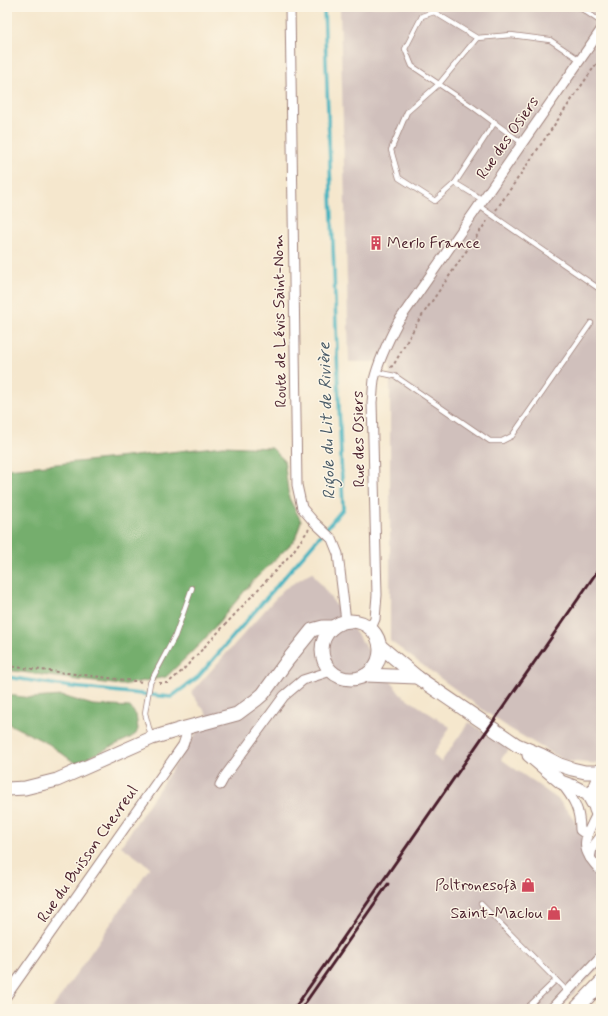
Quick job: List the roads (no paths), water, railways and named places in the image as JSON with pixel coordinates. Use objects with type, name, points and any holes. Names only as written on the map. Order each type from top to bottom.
[{"type":"main road","points":[[576,1009],[601,983]]},
{"type":"street","name":"Route de Lévis Saint-Nom","points":[[290,7],[297,485],[302,508],[332,539],[338,554],[346,621]]},
{"type":"street","name":"Rue des Osiers","points":[[371,628],[375,619],[377,595],[372,402],[376,372],[384,349],[398,322],[601,30]]},
{"type":"street","points":[[346,621],[355,621],[371,628],[377,637],[380,646],[378,663],[373,670],[359,678],[352,679],[344,678],[330,670],[325,663],[322,646],[324,639],[333,627],[346,621]]},
{"type":"street","points":[[7,789],[25,788],[57,780],[152,738],[237,714],[256,700],[270,686],[312,630],[323,627],[333,627]]},
{"type":"street","points":[[299,646],[322,646]]},
{"type":"street","points":[[380,646],[417,677],[517,745],[560,782],[572,797],[580,818],[580,830],[586,835]]},
{"type":"street","points":[[220,785],[284,696],[303,680],[330,670]]},
{"type":"street","points":[[366,675],[417,677]]},
{"type":"street","name":"Rue du Buisson Chevreul","points":[[7,995],[183,746],[186,736],[185,728]]},
{"type":"street","points":[[517,745],[572,769],[585,772],[597,772],[601,770]]},
{"type":"street","points":[[601,775],[595,786],[597,812],[586,835],[585,844],[587,853],[601,871]]},
{"type":"street","points":[[560,782],[588,794],[597,812]]},
{"type":"street","points":[[590,858],[592,848],[601,836]]},
{"type":"street","points":[[551,1009],[601,956]]},
{"type":"lane","points":[[579,7],[601,22]]},
{"type":"lane","points":[[522,143],[495,122],[412,66],[405,49],[422,16],[434,12],[476,38],[511,35],[550,40],[580,60]]},
{"type":"lane","points":[[476,38],[439,84],[407,112],[391,150],[400,178],[435,201],[455,183],[495,122]]},
{"type":"lane","points":[[455,183],[601,290]]},
{"type":"lane","points":[[376,372],[396,376],[490,441],[502,441],[512,436],[591,323]]},
{"type":"lane","points":[[152,738],[145,713],[150,683],[175,636],[192,588]]},
{"type":"lane","points":[[481,904],[568,992]]},
{"type":"lane","points":[[526,1009],[556,980]]},
{"type":"waterway","name":"Rigole du Lit de Rivière","points":[[7,677],[72,687],[171,697],[198,677],[343,509],[324,7]]},
{"type":"railway","points":[[294,1009],[601,566]]},
{"type":"railway","points":[[301,1009],[388,884]]},
{"type":"place","name":"Merlo France","points":[[376,243]]},
{"type":"place","name":"Poltronesofà","points":[[528,885]]},
{"type":"place","name":"Saint-Maclou","points":[[554,913]]}]
